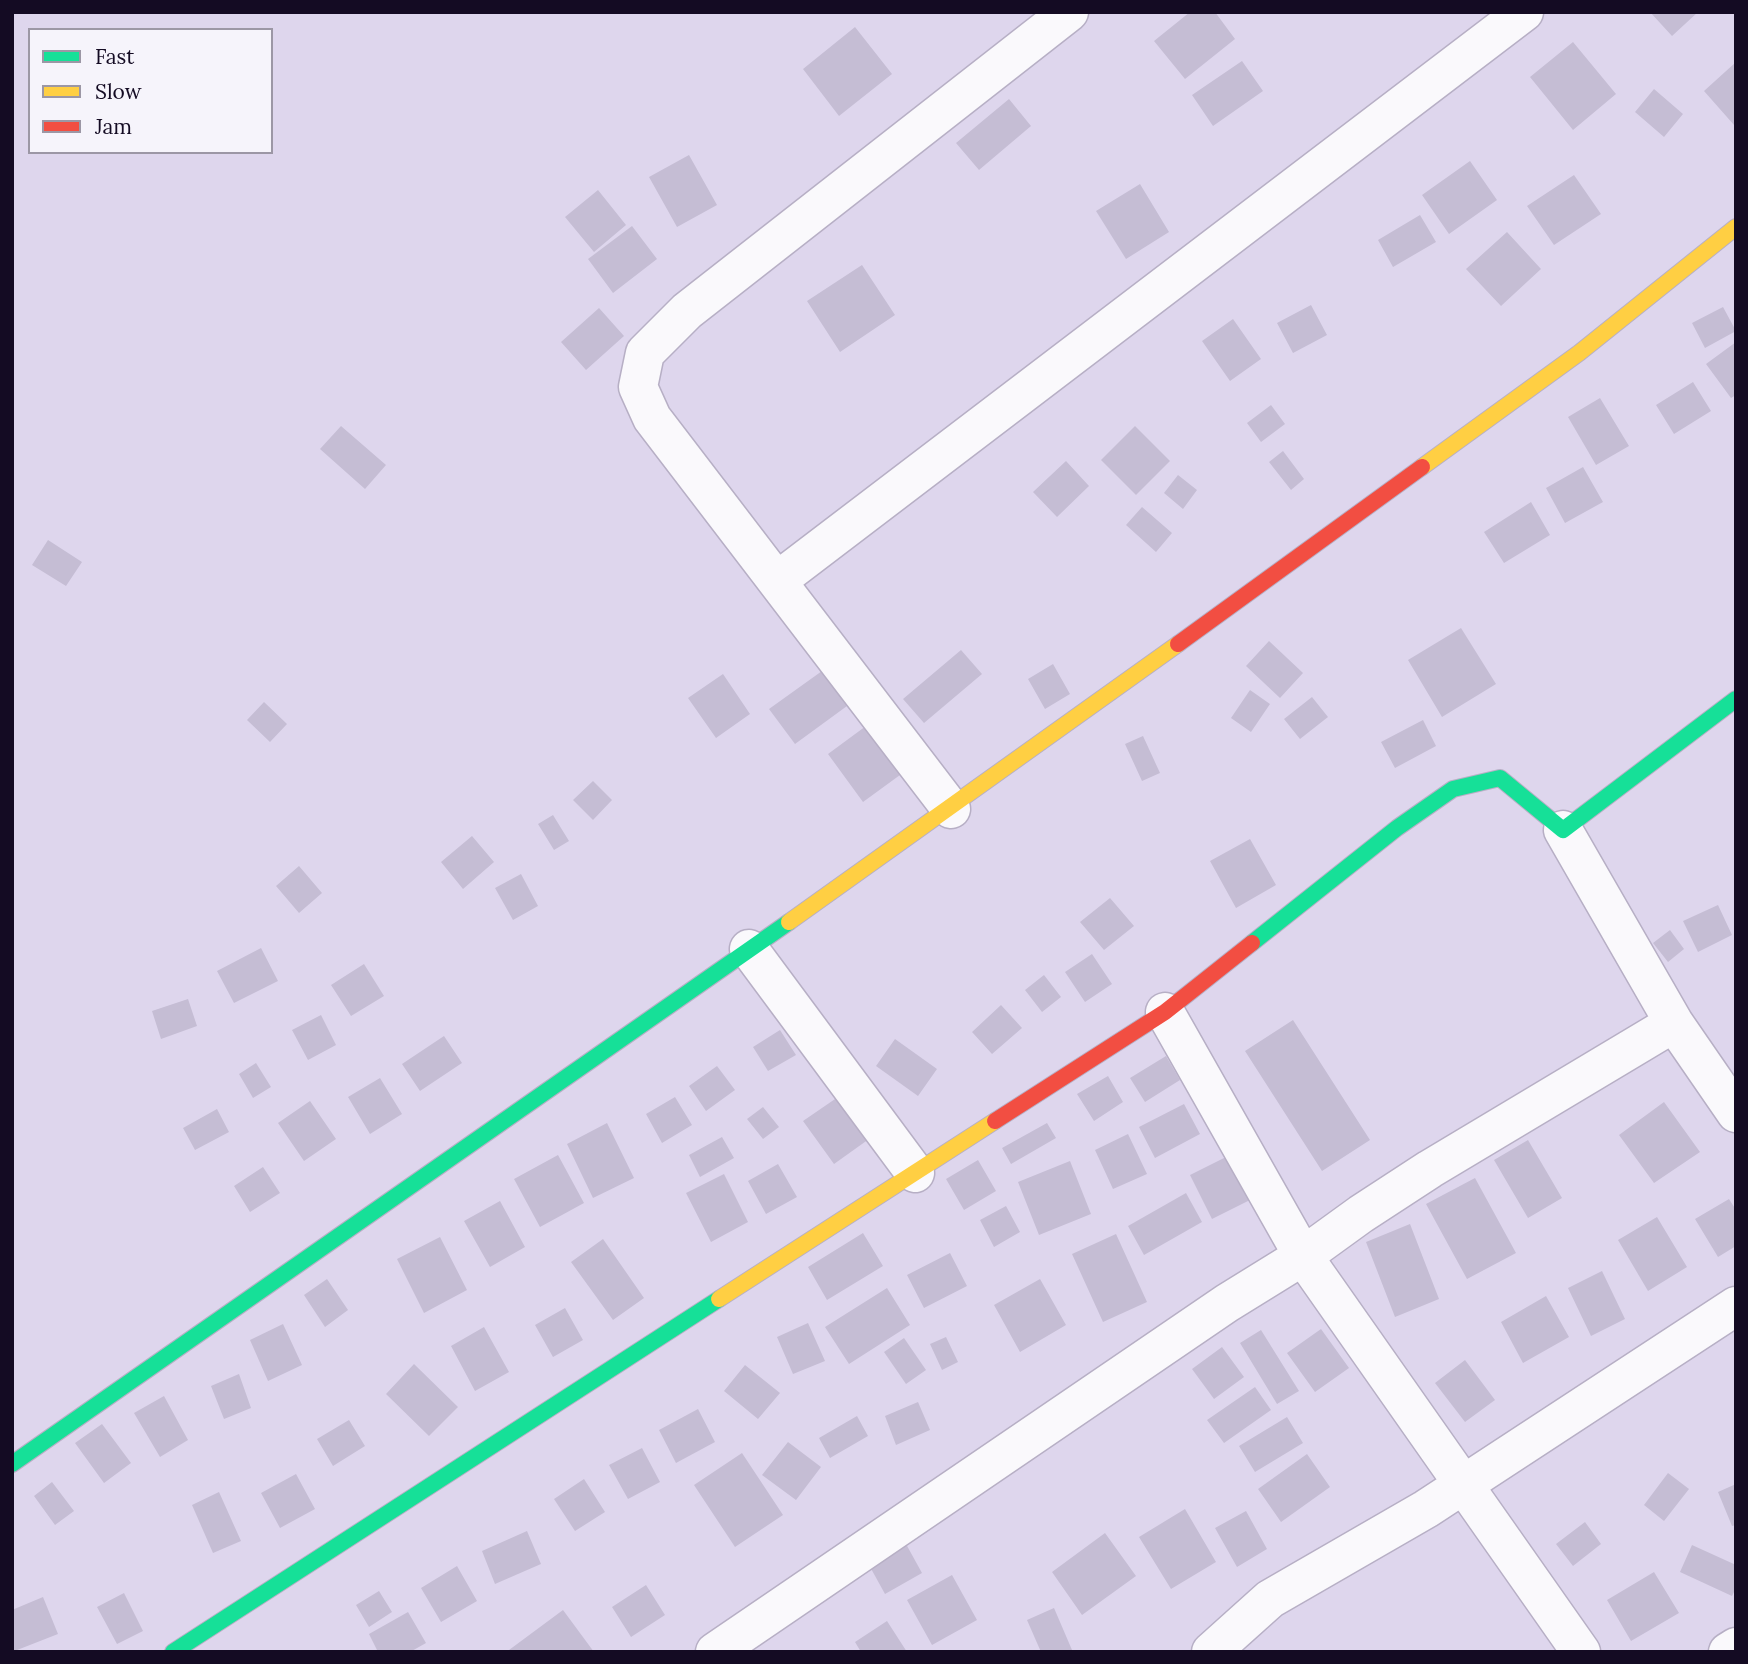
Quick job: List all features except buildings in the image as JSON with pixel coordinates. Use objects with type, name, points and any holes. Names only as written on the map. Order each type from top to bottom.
[{"type":"street","points":[[951,808],[652,418],[638,387],[645,353],[687,311],[1069,12]]},
{"type":"street","points":[[777,581],[1524,12]]},
{"type":"street","points":[[12,1464],[951,808],[1579,353],[1736,227]]},
{"type":"street","points":[[1563,830],[1736,699]]},
{"type":"street","points":[[173,1652],[1165,1012],[1397,828],[1454,789],[1500,778],[1563,830],[1674,1023],[1736,1113]]},
{"type":"street","points":[[749,949],[915,1173]]},
{"type":"street","points":[[1165,1012],[1303,1256],[1581,1652]]},
{"type":"street","points":[[715,1652],[1227,1303],[1303,1256],[1430,1169],[1674,1023]]},
{"type":"street","points":[[1211,1652],[1270,1598],[1462,1485],[1736,1306]]},
{"type":"street","points":[[1728,1652],[1736,1647]]},
{"type":"traffic: fast","points":[[1252,943],[1397,828],[1453,789],[1500,778],[1563,830],[1736,699]]},
{"type":"traffic: fast","points":[[12,1464],[789,922]]},
{"type":"traffic: fast","points":[[173,1652],[719,1299]]},
{"type":"traffic: slow","points":[[1422,467],[1579,353],[1736,227]]},
{"type":"traffic: slow","points":[[789,922],[1178,644]]},
{"type":"traffic: slow","points":[[719,1299],[995,1121]]},
{"type":"traffic: jam","points":[[1178,644],[1422,467]]},
{"type":"traffic: jam","points":[[995,1121],[1165,1012],[1252,943]]}]
